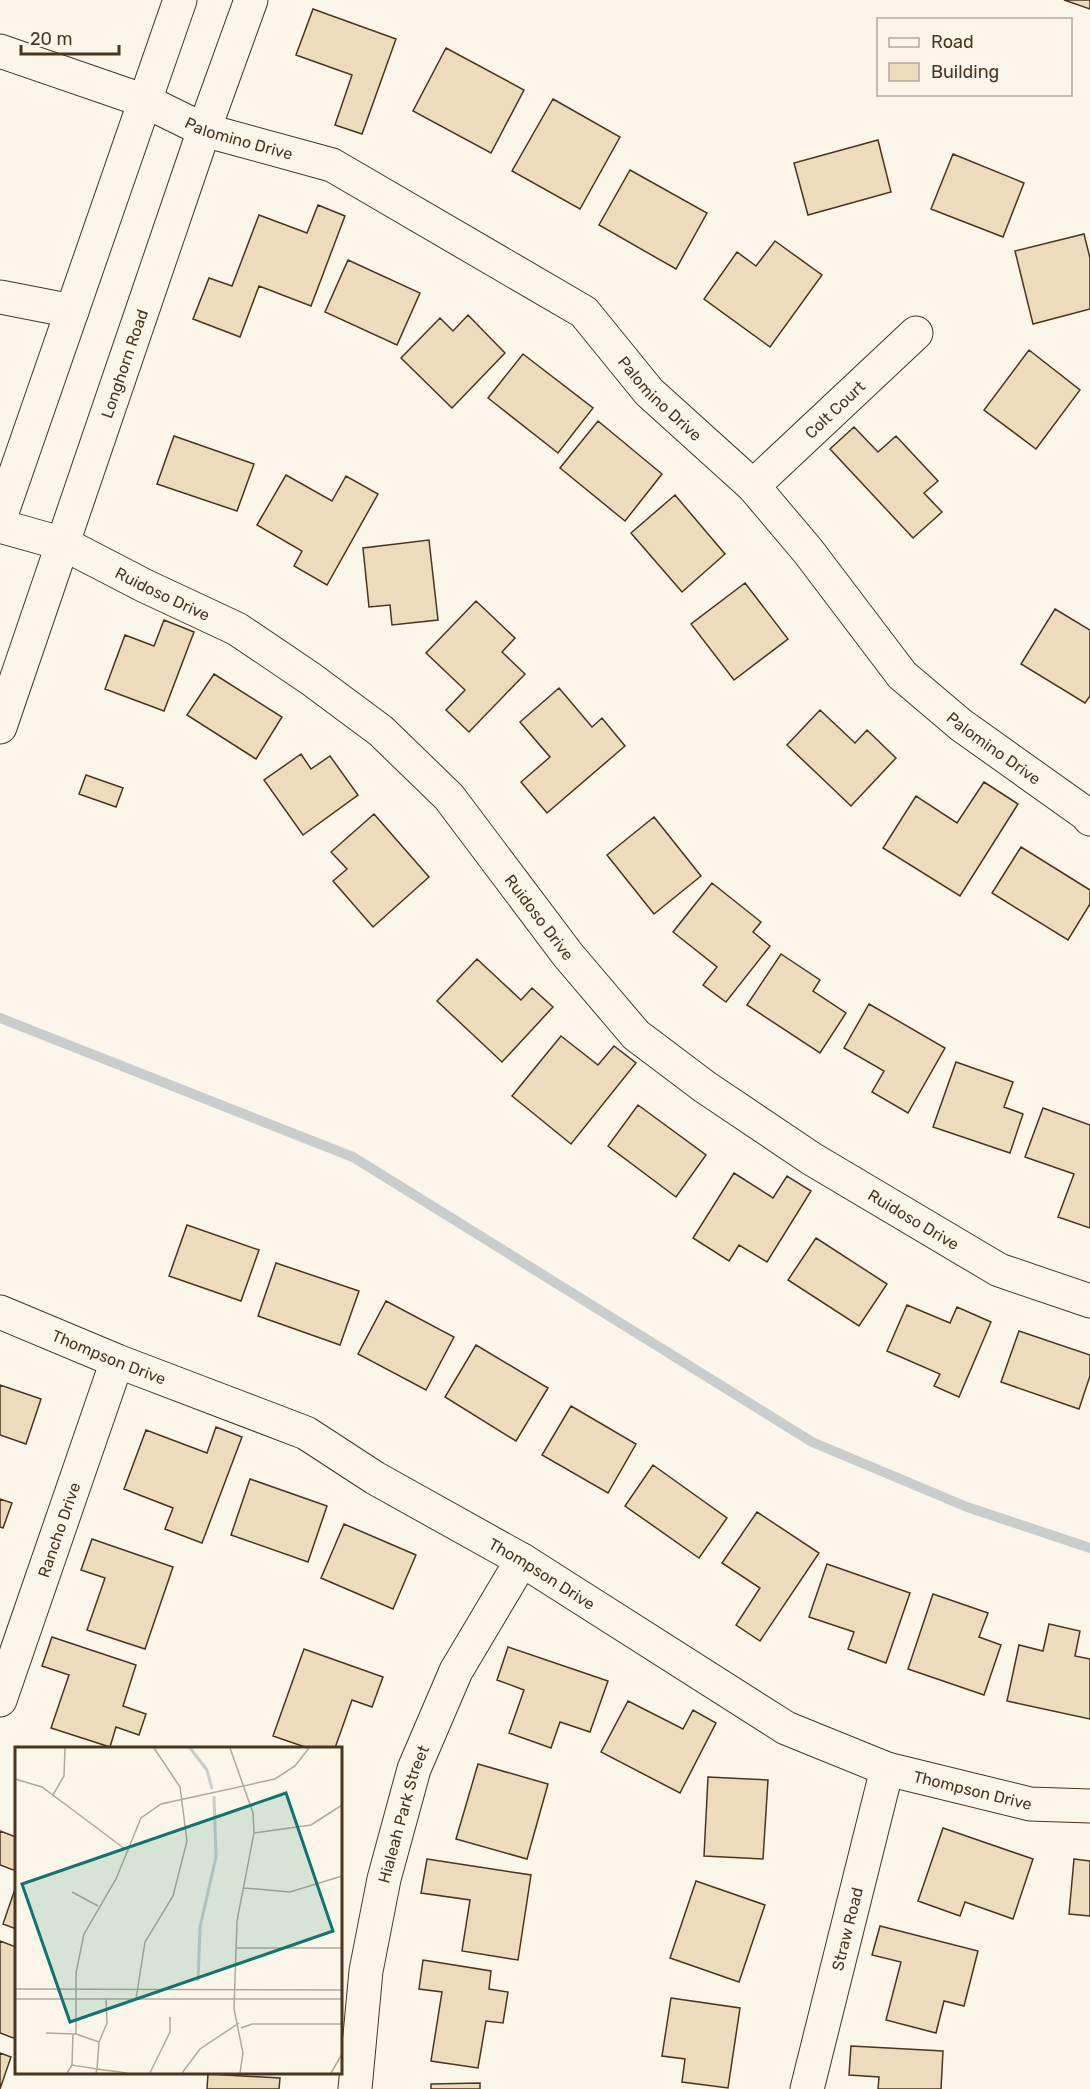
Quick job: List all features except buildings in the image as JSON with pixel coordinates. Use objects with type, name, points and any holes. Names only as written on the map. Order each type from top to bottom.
[{"type":"street","points":[[0,518],[180,0]]},
{"type":"street","name":"Longhorn Road","points":[[0,727],[204,130],[251,0]]},
{"type":"street","name":"Palomino Drive","points":[[0,51],[145,101],[204,130],[332,165],[584,312],[649,392],[753,486],[808,552],[902,675],[961,725],[1089,814]]},
{"type":"street","points":[[0,297],[72,311]]},
{"type":"street","name":"Colt Court","points":[[753,486],[916,333]]},
{"type":"street","name":"Ruidoso Drive","points":[[0,526],[64,544],[146,586],[237,628],[311,679],[381,731],[449,797],[568,955],[636,1035],[705,1087],[812,1159],[999,1270],[1090,1301]]},
{"type":"street","name":"Thompson Drive","points":[[0,1312],[117,1361],[306,1433],[375,1478],[522,1560],[786,1728],[887,1770],[1030,1804],[1090,1806]]},
{"type":"street","name":"Rancho Drive","points":[[0,1700],[117,1361]]},
{"type":"street","name":"Hialeah Park Street","points":[[355,2089],[366,1971],[384,1879],[414,1769],[456,1671],[522,1560]]},
{"type":"street","name":"Straw Road","points":[[807,2089],[887,1770]]},
{"type":"waterway","points":[[0,1018],[353,1157],[812,1442],[967,1507],[1090,1548]]}]
